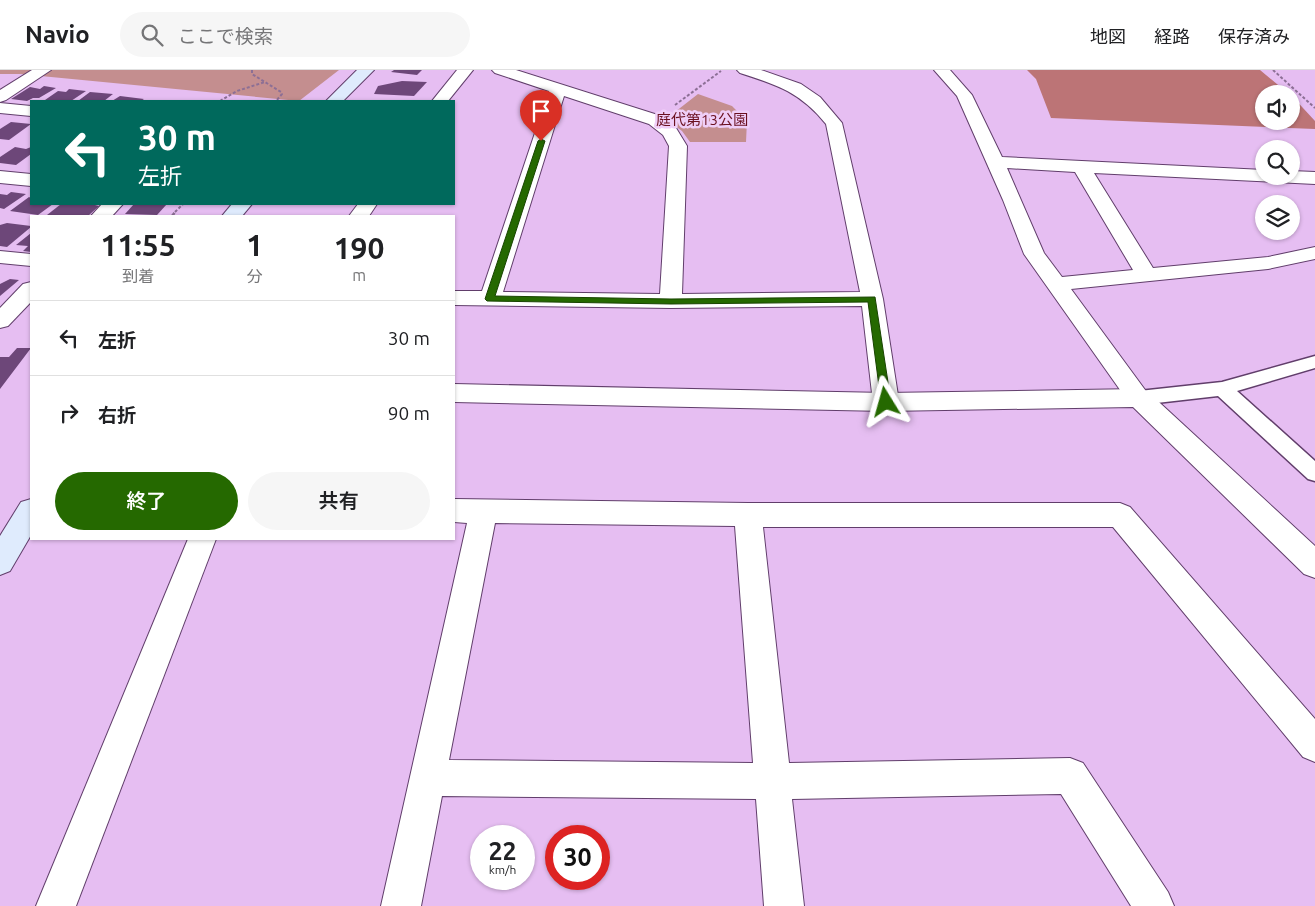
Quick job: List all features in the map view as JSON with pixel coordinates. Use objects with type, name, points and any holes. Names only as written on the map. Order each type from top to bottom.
[{"type":"main road","points":[[335,100],[366,70]]},
{"type":"main road","points":[[233,215],[241,205]]},
{"type":"main road","points":[[0,562],[30,512]]},
{"type":"street","points":[[0,97],[43,70]]},
{"type":"street","points":[[441,100],[465,70]]},
{"type":"street","points":[[500,70],[655,120],[670,132],[678,146],[671,302]]},
{"type":"street","points":[[745,70],[796,86],[816,100],[834,123],[872,299],[886,402]]},
{"type":"street","points":[[942,70],[964,95],[1013,200],[1034,254],[1139,398],[1315,565]]},
{"type":"street","points":[[490,299],[558,89]]},
{"type":"street","points":[[0,108],[30,112]]},
{"type":"street","points":[[996,162],[1255,176]]},
{"type":"street","points":[[1081,166],[1147,275]]},
{"type":"street","points":[[0,176],[30,180]]},
{"type":"street","points":[[1300,177],[1315,178]]},
{"type":"street","points":[[103,215],[112,205]]},
{"type":"street","points":[[1056,284],[1268,262],[1315,253]]},
{"type":"street","points":[[0,257],[30,260]]},
{"type":"street","points":[[0,321],[30,290]]},
{"type":"street","points":[[455,298],[671,302],[872,299]]},
{"type":"street","points":[[455,393],[886,402],[1139,398]]},
{"type":"street","points":[[401,906],[426,778],[468,512],[748,516],[1120,515],[1315,745]]},
{"type":"street","points":[[748,516],[784,906]]},
{"type":"street","points":[[56,906],[202,540]]},
{"type":"street","points":[[426,778],[773,781],[1070,776],[1154,906]]},
{"type":"lane","points":[[1139,398],[1222,389],[1315,362]]},
{"type":"lane","points":[[1222,389],[1315,473]]},
{"type":"path","points":[[252,70],[252,74],[281,92],[282,94],[277,100]]},
{"type":"path","points":[[655,120],[722,70]]},
{"type":"path","points":[[1273,70],[1315,108]]},
{"type":"path","points":[[222,100],[237,90],[266,82]]},
{"type":"path","points":[[173,215],[182,205]]},
{"type":"green space","points":[[0,70],[339,70],[300,100],[20,74],[0,74]]},
{"type":"green space","name":"庭代第13公園","points":[[698,94],[732,106],[747,121],[746,142],[690,142],[682,131],[666,119]]},
{"type":"shaded area","points":[[1027,70],[1260,70],[1278,85],[1255,85],[1255,126],[1051,118],[1036,79]]},
{"type":"shaded area","points":[[1300,105],[1315,121],[1315,129],[1300,128]]},
{"type":"building","points":[[394,70],[422,70],[417,75],[391,72]]},
{"type":"building","points":[[402,81],[427,82],[414,96],[374,94],[378,86]]},
{"type":"building","points":[[44,86],[56,88],[39,98],[27,101],[11,99],[30,87],[40,89]]},
{"type":"building","points":[[69,89],[86,91],[72,100],[45,100],[58,91],[66,92]]},
{"type":"building","points":[[90,92],[113,94],[105,100],[79,100]]},
{"type":"building","points":[[120,96],[144,99],[142,100],[114,100]]},
{"type":"building","points":[[11,122],[30,124],[9,140],[0,139],[0,129]]},
{"type":"building","points":[[15,147],[26,149],[30,147],[30,155],[16,165],[0,163],[0,157]]},
{"type":"building","points":[[11,192],[26,194],[4,209],[0,208],[0,194],[7,195]]},
{"type":"building","points":[[29,197],[30,205],[52,205],[38,215],[10,211]]},
{"type":"building","points":[[60,205],[99,206],[89,215],[47,215]]},
{"type":"building","points":[[133,205],[166,205],[157,215],[125,214]]},
{"type":"building","points":[[7,223],[30,226],[30,228],[7,247],[0,246],[0,225]]},
{"type":"building","points":[[30,234],[30,252],[23,251],[28,246],[16,245]]},
{"type":"building","points":[[10,279],[19,280],[0,296],[0,284]]},
{"type":"building","points":[[17,348],[30,348],[0,389],[0,357],[9,357]]},
{"type":"route","points":[[541,141],[490,299],[671,302],[872,299],[886,402]]}]
